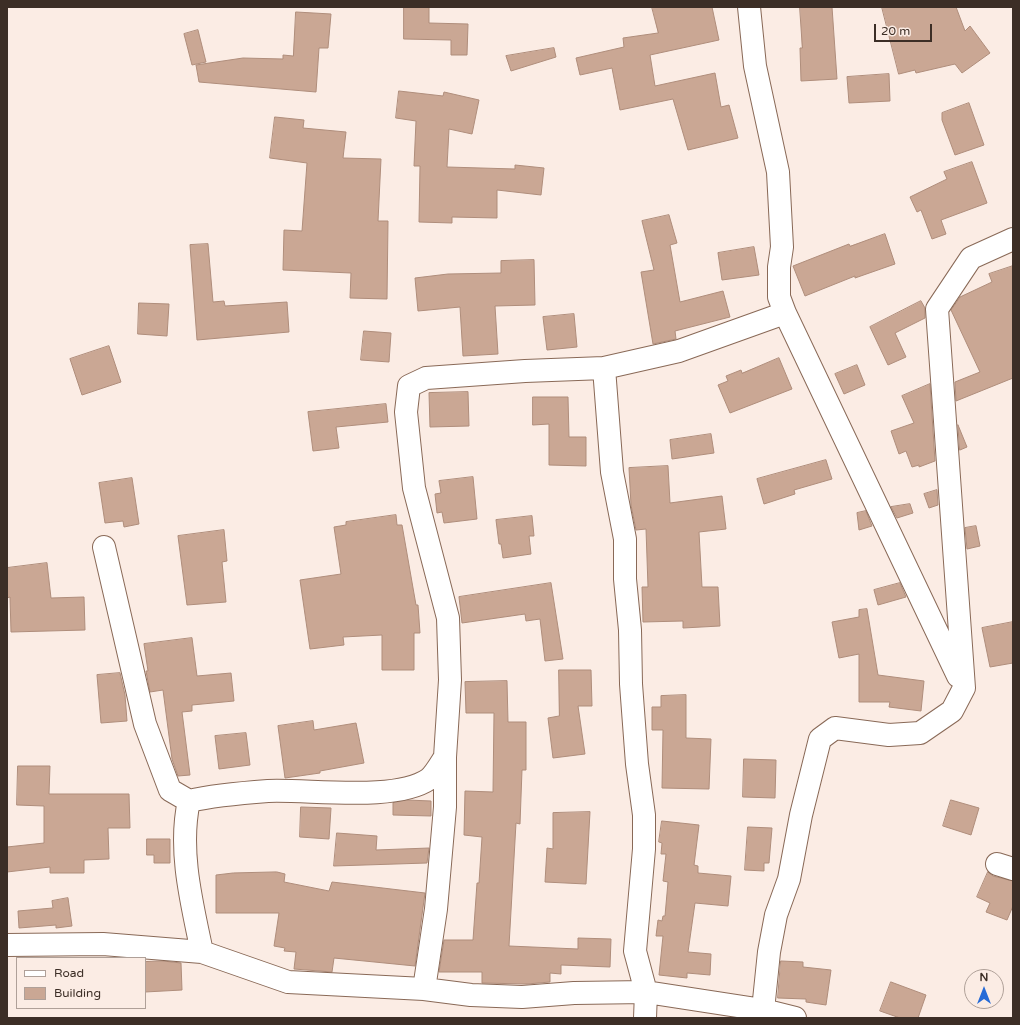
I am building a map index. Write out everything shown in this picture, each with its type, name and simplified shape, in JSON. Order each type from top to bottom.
[{"type":"street","points":[[749,7],[755,66],[778,172],[782,247],[779,267],[779,297],[785,313],[964,688]]},
{"type":"street","points":[[763,1010],[769,952],[776,915],[789,879],[801,815],[820,739],[835,728],[889,735],[920,733],[952,711],[964,688],[937,310],[971,258],[1013,240]]},
{"type":"street","points":[[424,989],[437,895],[445,807],[445,756],[450,680],[448,618],[414,488],[406,412],[409,386],[426,378],[525,371],[604,368],[679,350],[713,338],[733,333],[785,313]]},
{"type":"street","points":[[604,368],[612,472],[625,539],[625,579],[630,630],[631,684],[637,764],[644,815],[644,849],[635,950],[646,992],[645,1018]]},
{"type":"street","points":[[104,547],[145,724],[170,790],[189,801],[210,796],[268,791],[348,793],[402,790],[430,778],[445,756]]},
{"type":"street","points":[[189,801],[186,817],[186,845],[191,900],[202,952]]},
{"type":"street","points":[[7,945],[103,944],[202,952],[288,982],[424,989],[471,995],[522,997],[574,993],[646,992],[708,1010],[763,1010],[795,1018]]},
{"type":"building","points":[[404,7],[429,7],[429,23],[468,24],[467,55],[451,55],[451,40],[404,39]]},
{"type":"building","points":[[652,7],[712,7],[719,40],[650,55],[655,86],[715,73],[721,107],[729,105],[738,138],[688,150],[673,99],[620,110],[612,68],[580,75],[576,58],[624,47],[623,38],[658,33]]},
{"type":"building","points":[[800,7],[832,7],[837,79],[801,81],[800,48],[802,48]]},
{"type":"building","points":[[882,7],[956,7],[965,31],[970,26],[990,53],[962,73],[955,64],[916,73],[915,70],[899,74]]},
{"type":"building","points":[[296,12],[331,14],[328,48],[319,48],[316,92],[199,82],[196,65],[243,58],[283,59],[283,55],[293,56]]},
{"type":"building","points":[[198,30],[206,62],[192,65],[184,34]]},
{"type":"building","points":[[554,48],[556,57],[511,71],[506,56]]},
{"type":"building","points":[[889,74],[890,101],[849,103],[847,77]]},
{"type":"building","points":[[399,91],[443,96],[444,92],[479,100],[472,134],[449,129],[447,167],[515,169],[515,165],[544,168],[541,195],[497,190],[497,218],[452,217],[452,223],[419,222],[420,166],[414,166],[416,121],[396,118]]},
{"type":"building","points":[[969,103],[984,145],[955,155],[942,120],[942,113]]},
{"type":"building","points":[[275,117],[304,120],[303,128],[346,132],[343,158],[381,159],[378,221],[388,221],[387,299],[350,298],[351,273],[283,270],[284,230],[302,231],[307,163],[270,158]]},
{"type":"building","points":[[972,162],[987,203],[941,220],[946,234],[932,239],[921,210],[917,212],[910,197],[947,179],[944,172]]},
{"type":"building","points":[[669,215],[677,243],[670,245],[680,302],[723,291],[730,317],[675,331],[676,339],[653,344],[641,272],[654,270],[642,221]]},
{"type":"building","points":[[885,234],[895,264],[855,278],[855,276],[805,296],[793,266],[849,244],[850,246]]},
{"type":"building","points":[[208,244],[213,302],[224,301],[225,306],[287,302],[289,332],[197,340],[190,245]]},
{"type":"building","points":[[754,247],[759,275],[722,280],[718,253]]},
{"type":"building","points":[[534,260],[535,305],[495,306],[498,354],[463,356],[460,307],[418,311],[415,278],[448,274],[501,273],[501,261]]},
{"type":"building","points":[[1013,266],[1013,378],[956,401],[955,382],[980,372],[951,310],[960,297],[992,282],[989,274]]},
{"type":"building","points":[[921,301],[925,308],[925,318],[895,333],[906,357],[888,365],[870,327]]},
{"type":"building","points":[[139,303],[169,304],[167,336],[138,334]]},
{"type":"building","points":[[574,314],[577,347],[547,350],[543,317]]},
{"type":"building","points":[[364,331],[391,333],[389,362],[361,360]]},
{"type":"building","points":[[109,346],[121,382],[82,395],[70,359]]},
{"type":"building","points":[[779,358],[792,389],[730,413],[718,385],[728,381],[726,376],[741,370],[742,373]]},
{"type":"building","points":[[857,365],[865,385],[844,394],[835,374]]},
{"type":"building","points":[[930,384],[935,461],[919,467],[919,465],[912,467],[906,451],[899,454],[891,431],[914,423],[902,396]]},
{"type":"building","points":[[468,392],[469,426],[430,427],[429,393]]},
{"type":"building","points":[[533,397],[568,397],[569,437],[586,437],[586,466],[549,465],[549,424],[533,425]]},
{"type":"building","points":[[386,404],[388,422],[336,427],[339,448],[313,451],[308,412]]},
{"type":"building","points":[[958,425],[967,447],[960,450]]},
{"type":"building","points":[[711,434],[714,453],[672,459],[670,440]]},
{"type":"building","points":[[826,460],[832,479],[794,490],[795,494],[764,504],[757,479]]},
{"type":"building","points":[[668,466],[670,503],[722,496],[726,529],[699,532],[702,587],[718,587],[720,626],[683,628],[683,621],[643,622],[642,587],[648,587],[646,529],[636,530],[631,505],[629,468]]},
{"type":"building","points":[[473,477],[477,519],[444,523],[442,512],[437,513],[435,494],[441,493],[439,481]]},
{"type":"building","points":[[132,478],[139,524],[124,527],[123,521],[105,523],[99,483]]},
{"type":"building","points":[[937,490],[938,505],[929,508],[924,494]]},
{"type":"building","points":[[910,504],[913,513],[897,518],[891,507]]},
{"type":"building","points":[[866,511],[872,526],[859,530],[857,513]]},
{"type":"building","points":[[396,515],[397,525],[402,525],[416,605],[418,605],[420,633],[414,633],[414,670],[382,670],[382,635],[343,637],[344,645],[310,649],[300,580],[341,574],[334,527],[346,525],[346,522]]},
{"type":"building","points":[[532,516],[534,536],[529,536],[531,554],[503,558],[501,544],[499,544],[496,520]]},
{"type":"building","points":[[976,526],[980,546],[967,549],[965,528]]},
{"type":"building","points":[[224,530],[227,561],[222,562],[226,602],[187,605],[178,536]]},
{"type":"building","points":[[47,563],[51,598],[84,597],[85,630],[11,632],[10,597],[7,598],[7,568]]},
{"type":"building","points":[[551,583],[563,659],[545,661],[540,619],[526,621],[525,614],[462,623],[459,597]]},
{"type":"building","points":[[900,583],[906,597],[878,605],[874,590]]},
{"type":"building","points":[[867,609],[878,675],[924,681],[921,711],[889,707],[890,702],[859,702],[859,654],[839,658],[832,622],[859,617],[859,610]]},
{"type":"building","points":[[1013,622],[1013,663],[990,667],[982,628]]},
{"type":"building","points":[[192,638],[197,676],[231,673],[234,701],[192,705],[192,711],[182,712],[190,775],[178,776],[172,759],[163,690],[150,692],[146,671],[148,671],[144,644]]},
{"type":"building","points":[[559,670],[591,670],[592,706],[578,706],[585,754],[553,758],[548,718],[559,716]]},
{"type":"building","points":[[120,673],[125,695],[127,721],[101,723],[97,675]]},
{"type":"building","points":[[507,681],[508,722],[526,722],[526,770],[522,770],[520,824],[516,823],[509,946],[578,949],[578,938],[611,939],[610,967],[561,965],[561,974],[550,973],[550,982],[527,984],[482,983],[482,972],[439,972],[444,940],[473,940],[482,837],[464,835],[465,791],[493,792],[494,713],[466,713],[465,682]]},
{"type":"building","points":[[686,695],[686,738],[711,739],[709,789],[662,788],[663,730],[652,730],[652,707],[661,707],[661,696]]},
{"type":"building","points":[[313,721],[314,730],[356,723],[364,763],[320,771],[320,773],[285,778],[278,726]]},
{"type":"building","points":[[246,733],[250,765],[219,769],[215,736]]},
{"type":"building","points":[[744,759],[776,760],[775,798],[743,797]]},
{"type":"building","points":[[18,766],[50,766],[49,794],[129,794],[130,828],[108,828],[109,859],[84,860],[84,873],[50,873],[50,867],[7,872],[7,847],[44,843],[44,806],[17,805]]},
{"type":"building","points":[[407,800],[431,801],[431,816],[393,815],[393,803]]},
{"type":"building","points":[[951,800],[979,808],[971,835],[943,826]]},
{"type":"building","points":[[301,807],[331,808],[329,839],[300,837]]},
{"type":"building","points":[[590,812],[586,884],[545,882],[547,848],[553,849],[553,813]]},
{"type":"building","points":[[662,821],[699,825],[694,865],[698,866],[698,873],[731,876],[728,906],[695,903],[688,952],[711,954],[710,975],[687,973],[687,978],[659,975],[663,936],[656,936],[658,920],[662,921],[663,916],[665,916],[668,882],[663,881],[666,854],[661,854],[662,843],[659,842]]},
{"type":"building","points":[[748,827],[772,828],[769,863],[764,863],[764,871],[745,870]]},
{"type":"building","points":[[337,833],[377,836],[376,850],[429,848],[427,863],[334,866]]},
{"type":"building","points":[[147,839],[170,839],[170,863],[154,863],[154,855],[147,855]]},
{"type":"building","points":[[277,872],[285,874],[284,882],[329,891],[332,882],[425,893],[415,966],[334,958],[332,972],[294,969],[296,952],[284,951],[285,948],[274,946],[279,913],[216,913],[216,875]]},
{"type":"building","points":[[988,872],[993,876],[1013,881],[1013,906],[1007,920],[986,912],[990,903],[977,897]]},
{"type":"building","points":[[68,898],[72,926],[56,928],[56,925],[19,928],[18,911],[53,908],[52,901]]},
{"type":"building","points":[[163,961],[181,963],[182,990],[146,992],[146,962]]},
{"type":"building","points":[[781,961],[803,962],[803,967],[831,970],[826,1005],[806,1002],[806,999],[778,998]]},
{"type":"building","points":[[891,982],[926,995],[918,1018],[900,1018],[880,1011]]}]
